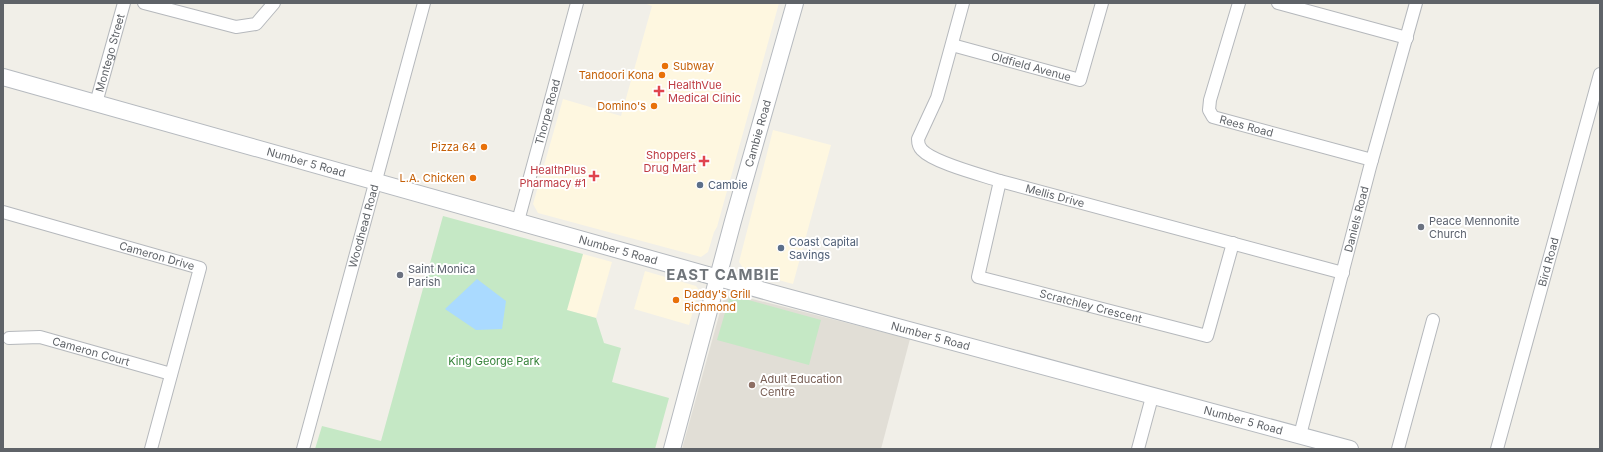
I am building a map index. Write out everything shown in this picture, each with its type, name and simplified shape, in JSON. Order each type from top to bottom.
[{"type":"main road","name":"Cambie Road","points":[[672,449],[795,3]]},
{"type":"main road","name":"Number 5 Road","points":[[3,77],[718,278],[1350,449]]},
{"type":"street","name":"Montego Street","points":[[96,103],[124,3]]},
{"type":"street","points":[[144,3],[236,27],[256,24],[274,3]]},
{"type":"street","name":"Woodhead Road","points":[[303,449],[424,3]]},
{"type":"street","name":"Thorpe Road","points":[[518,221],[577,3]]},
{"type":"street","name":"Mellis Drive","points":[[963,3],[937,98],[918,139],[918,144],[926,154],[953,166],[1000,180],[1343,272]]},
{"type":"street","name":"Oldfield Avenue","points":[[952,45],[1080,80],[1102,3]]},
{"type":"street","name":"Rees Road","points":[[1239,3],[1210,100],[1209,110],[1213,117],[1372,160]]},
{"type":"street","points":[[1278,3],[1407,38]]},
{"type":"street","name":"Daniels Road","points":[[1300,436],[1372,160],[1416,3]]},
{"type":"street","name":"Bird Road","points":[[1497,449],[1600,74]]},
{"type":"street","name":"Scratchley Crescent","points":[[1000,180],[978,277],[1207,336],[1233,243]]},
{"type":"street","name":"Cameron Drive","points":[[3,212],[200,268],[151,449]]},
{"type":"street","points":[[1398,449],[1434,320]]},
{"type":"street","name":"Cameron Court","points":[[9,338],[40,337],[171,374]]},
{"type":"street","points":[[1138,449],[1152,396]]},
{"type":"shaded area","points":[[644,3],[779,3],[717,227],[708,252],[701,257],[538,213],[533,204],[563,99],[621,116],[652,6]]},
{"type":"shaded area","points":[[773,130],[831,145],[793,284],[745,271],[739,262]]},
{"type":"shaded area","points":[[583,254],[612,262],[596,318],[566,310]]},
{"type":"shaded area","points":[[645,271],[696,286],[699,290],[689,325],[634,309]]},
{"type":"shaded area","points":[[733,294],[910,339],[881,449],[682,449],[723,301],[726,297]]},
{"type":"green space","name":"King George Park","points":[[443,216],[583,254],[567,310],[596,318],[604,343],[621,348],[612,382],[669,398],[655,449],[315,449],[322,426],[381,441]]},
{"type":"green space","points":[[734,296],[821,320],[809,365],[717,340],[729,299]]},
{"type":"water","points":[[477,279],[506,301],[502,329],[476,330],[445,309]]},
{"type":"place","name":"Subway","points":[[665,66]]},
{"type":"place","name":"Tandoori Kona","points":[[662,75]]},
{"type":"place","name":"HealthVue Medical Clinic","points":[[659,91]]},
{"type":"place","name":"Domino's","points":[[654,106]]},
{"type":"place","name":"Pizza 64","points":[[484,147]]},
{"type":"place","name":"Shoppers Drug Mart","points":[[704,161]]},
{"type":"place","name":"HealthPlus Pharmacy #1","points":[[594,176]]},
{"type":"place","name":"L.A. Chicken","points":[[473,178]]},
{"type":"place","name":"Cambie","points":[[700,185]]},
{"type":"place","name":"Peace Mennonite Church","points":[[1421,227]]},
{"type":"place","name":"Coast Capital Savings","points":[[781,248]]},
{"type":"place","name":"Saint Monica Parish","points":[[400,275]]},
{"type":"place","name":"Daddy's Grill Richmond","points":[[676,300]]},
{"type":"place","name":"Adult Education Centre","points":[[752,385]]},
{"type":"district","name":"EAST CAMBIE","points":[[723,275]]}]
